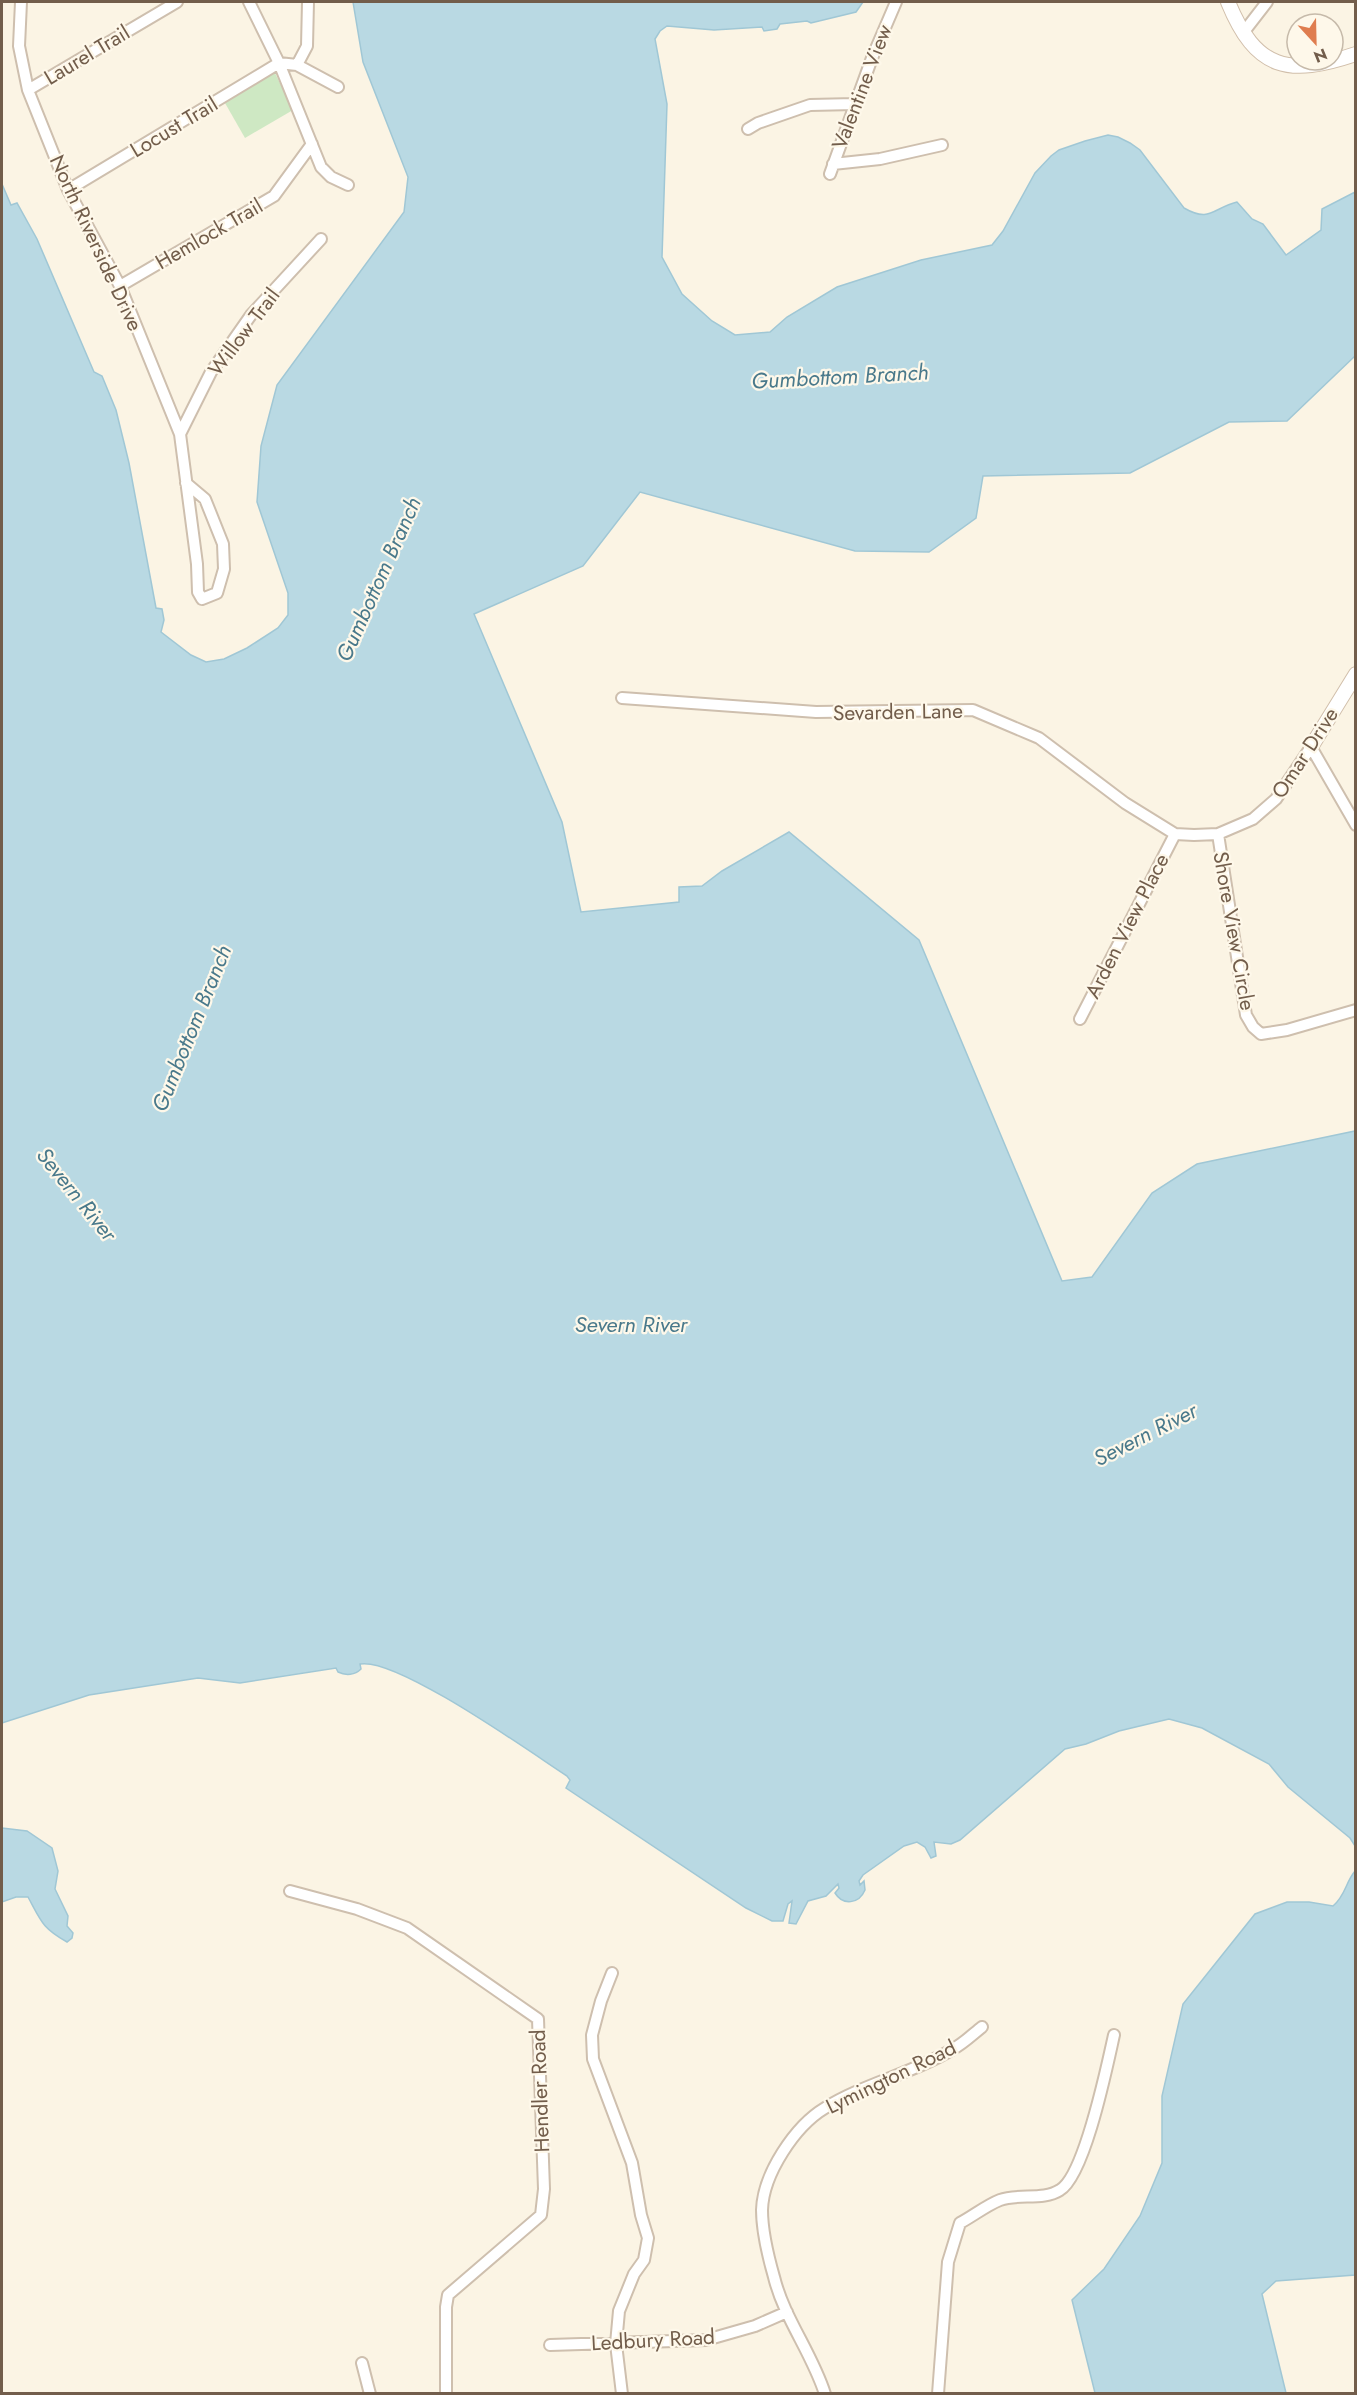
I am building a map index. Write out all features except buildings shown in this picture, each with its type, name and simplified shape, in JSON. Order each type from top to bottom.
[{"type":"street","name":"North Riverside Drive","points":[[21,2],[18,46],[28,90],[68,190],[120,286],[180,434],[186,483],[197,564],[198,592],[202,599],[217,593],[224,569],[223,544],[205,499],[186,483]]},
{"type":"street","name":"Laurel Trail","points":[[28,90],[177,2]]},
{"type":"street","points":[[249,2],[279,63],[321,167],[332,177],[348,185]]},
{"type":"street","points":[[297,65],[307,46],[308,2]]},
{"type":"street","name":"Valentine View","points":[[896,2],[831,169],[942,145]]},
{"type":"street","points":[[1228,2],[1243,33],[1259,51],[1273,61],[1306,67],[1356,54]]},
{"type":"street","points":[[1243,33],[1267,2]]},
{"type":"street","points":[[279,63],[297,65],[338,87]]},
{"type":"street","name":"Locust Trail","points":[[68,190],[279,63]]},
{"type":"street","points":[[748,129],[758,123],[810,105],[855,105]]},
{"type":"street","name":"Hemlock Trail","points":[[120,286],[274,196],[312,144]]},
{"type":"street","name":"Willow Trail","points":[[180,434],[211,372],[251,315],[321,239]]},
{"type":"street","name":"Omar Drive","points":[[1175,834],[1218,834],[1252,819],[1266,809],[1276,799],[1311,747],[1356,674]]},
{"type":"street","name":"Sevarden Lane","points":[[622,698],[816,712],[973,710],[1039,738],[1125,803],[1175,834]]},
{"type":"street","points":[[1311,747],[1356,825]]},
{"type":"street","name":"Arden View Place","points":[[1080,1019],[1175,834]]},
{"type":"street","name":"Shore View Circle","points":[[1218,834],[1246,1015],[1252,1027],[1261,1034],[1287,1030],[1356,1010]]},
{"type":"street","name":"Hendler Road","points":[[290,1891],[357,1910],[407,1928],[538,2019],[544,2189],[541,2215],[448,2295],[446,2394]]},
{"type":"street","points":[[612,1973],[601,2001],[593,2032],[593,2059],[632,2163],[641,2215],[648,2238],[644,2260],[634,2274],[619,2310],[616,2344],[622,2394]]},
{"type":"street","name":"Lymington Road","points":[[825,2394],[811,2356],[774,2280],[762,2208],[769,2183],[781,2155],[797,2130],[824,2108],[953,2049],[982,2027]]},
{"type":"street","points":[[938,2394],[948,2262],[960,2223],[1001,2199],[1040,2196],[1059,2191],[1071,2180],[1096,2108],[1114,2034]]},
{"type":"street","name":"Ledbury Road","points":[[550,2345],[706,2340],[755,2326],[788,2312]]},
{"type":"street","points":[[362,2363],[370,2394]]},
{"type":"green space","points":[[272,72],[275,73],[293,110],[245,138],[225,103]]},
{"type":"water","name":"Severn River","points":[[353,2],[863,2],[856,12],[811,23],[807,21],[780,24],[777,29],[764,31],[762,27],[714,30],[667,26],[655,39],[667,104],[662,257],[682,294],[712,321],[735,335],[770,332],[787,317],[837,287],[921,260],[992,245],[1003,231],[1035,173],[1051,156],[1059,150],[1108,135],[1118,137],[1140,150],[1184,208],[1206,214],[1237,202],[1252,219],[1263,224],[1286,255],[1321,230],[1322,209],[1355,192],[1355,356],[1287,421],[1229,422],[1130,473],[983,476],[976,518],[929,552],[855,551],[640,492],[583,566],[474,614],[562,822],[581,912],[679,902],[679,887],[702,886],[722,871],[789,832],[919,940],[1062,1281],[1092,1277],[1152,1193],[1197,1164],[1355,1131],[1355,1846],[1350,1838],[1288,1787],[1269,1764],[1202,1728],[1169,1719],[1119,1731],[1086,1744],[1065,1749],[960,1840],[951,1844],[934,1842],[936,1856],[931,1858],[925,1847],[917,1842],[904,1846],[863,1875],[859,1881],[860,1885],[864,1881],[865,1890],[855,1901],[846,1901],[838,1897],[835,1893],[839,1888],[838,1884],[826,1896],[808,1901],[796,1924],[789,1923],[792,1901],[788,1904],[783,1921],[772,1921],[746,1908],[566,1788],[570,1780],[567,1776],[524,1747],[432,1690],[403,1675],[378,1666],[360,1664],[361,1669],[350,1674],[338,1672],[336,1668],[240,1683],[198,1678],[89,1695],[2,1723],[2,184],[11,205],[17,203],[37,239],[94,372],[102,376],[116,410],[129,463],[156,608],[162,609],[164,620],[161,632],[191,655],[206,662],[224,659],[247,648],[278,628],[288,615],[288,593],[257,502],[261,446],[277,385],[404,212],[408,177],[363,62]]},
{"type":"water","points":[[2,1828],[27,1831],[52,1848],[58,1871],[55,1889],[68,1916],[67,1926],[73,1933],[72,1938],[67,1942],[43,1923],[28,1897],[16,1897],[2,1902]]},
{"type":"water","points":[[1355,1871],[1355,2275],[1276,2281],[1262,2294],[1286,2393],[1095,2393],[1072,2300],[1104,2269],[1140,2216],[1162,2163],[1162,2096],[1183,2004],[1255,1914],[1287,1902],[1309,1902],[1333,1906],[1341,1898]]},
{"type":"water label","name":"Gumbottom Branch","points":[[840,376]]},
{"type":"water label","name":"Gumbottom Branch","points":[[378,579]]},
{"type":"water label","name":"Gumbottom Branch","points":[[191,1028]]}]
